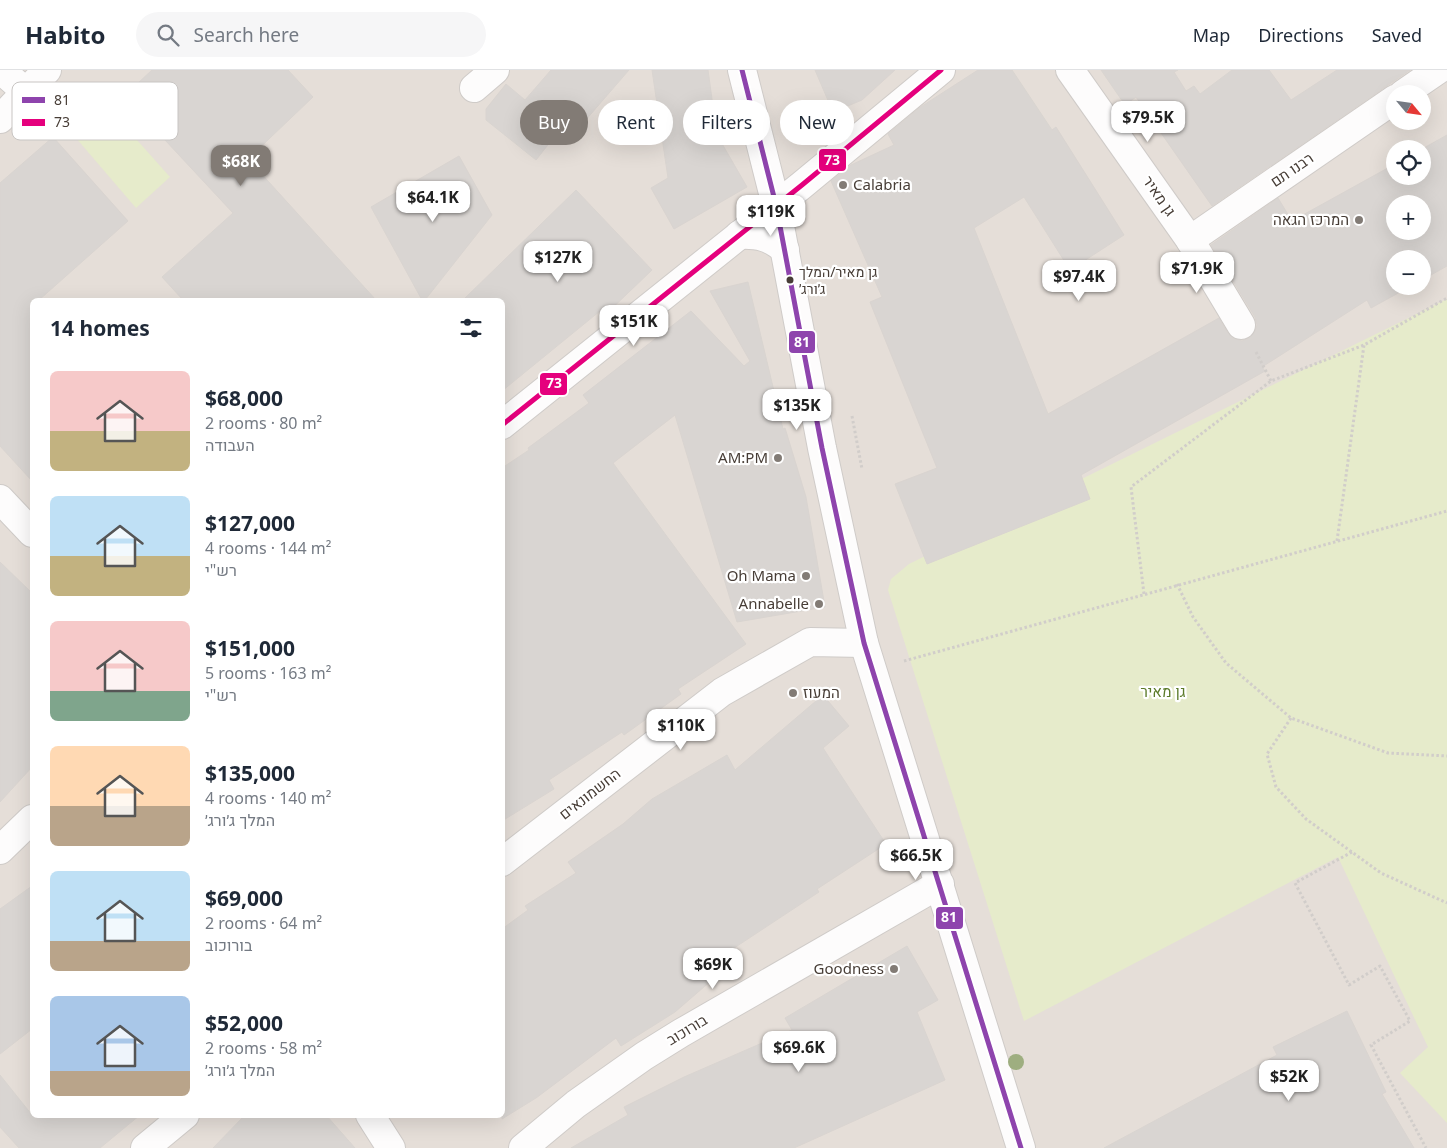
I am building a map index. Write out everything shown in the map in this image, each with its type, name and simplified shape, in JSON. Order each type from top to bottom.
[{"type":"street","points":[[1,70],[15,82]]},
{"type":"street","points":[[36,82],[48,70]]},
{"type":"street","points":[[474,88],[495,70]]},
{"type":"street","points":[[742,70],[776,205],[822,448],[864,643],[1021,1148]]},
{"type":"street","points":[[505,424],[740,235],[941,70]]},
{"type":"street","name":"גן מאיר","points":[[1070,70],[1190,240],[1241,325]]},
{"type":"street","points":[[1416,85],[1438,70]]},
{"type":"street","name":"רבנו תם","points":[[1190,240],[1386,105]]},
{"type":"street","points":[[0,120],[12,107]]},
{"type":"street","points":[[740,235],[765,237],[776,242],[785,250]]},
{"type":"street","points":[[0,499],[30,531]]},
{"type":"street","name":"החשמונאים","points":[[505,860],[722,692],[810,642],[864,643]]},
{"type":"street","points":[[0,850],[30,821]]},
{"type":"street","name":"בורוכוב","points":[[523,1148],[576,1104],[644,1056],[940,884]]},
{"type":"street","points":[[146,1148],[181,1118]]},
{"type":"street","points":[[372,1118],[391,1148]]},
{"type":"path","points":[[1144,594],[1131,487],[1271,381],[1364,345],[1447,298]]},
{"type":"path","points":[[1337,541],[1364,345]]},
{"type":"path","points":[[851,414],[863,471]]},
{"type":"path","points":[[901,661],[1447,511]]},
{"type":"path","points":[[1178,584],[1193,617],[1226,663],[1291,718],[1388,753],[1447,756]]},
{"type":"path","points":[[1291,718],[1267,754],[1276,787],[1306,819],[1381,873],[1447,903]]},
{"type":"path","points":[[1352,852],[1295,883],[1348,985],[1380,966],[1410,1022],[1371,1045],[1426,1148]]},
{"type":"shaded area","points":[[0,70],[1447,70],[1447,1148],[0,1148]]},
{"type":"green space","points":[[78,140],[137,140],[170,177],[136,208]]},
{"type":"green space","name":"גן מאיר","points":[[1447,299],[1447,1123],[1400,1073],[1428,1047],[1338,857],[1024,1021],[888,590],[891,579],[909,564]]},
{"type":"building","points":[[152,70],[288,70],[313,97],[248,159],[374,298],[181,298],[162,277],[233,213],[165,140],[178,140],[178,82],[139,82]]},
{"type":"building","points":[[551,70],[629,70],[603,100],[598,100],[598,106],[588,117],[588,100],[525,100]]},
{"type":"building","points":[[652,70],[708,70],[712,100],[683,100],[683,145],[723,145],[747,187],[674,229],[651,188],[668,178],[663,145],[673,145],[673,100],[656,100]]},
{"type":"building","points":[[815,70],[895,70],[862,100],[854,103],[854,100],[828,100]]},
{"type":"building","points":[[978,70],[1012,70],[1052,130],[1056,127],[1124,235],[1070,270],[1024,197],[974,228],[1048,414],[1219,318],[1233,338],[1242,341],[1249,338],[1254,333],[1257,325],[1255,317],[1211,245],[1278,198],[1292,221],[1386,169],[1386,185],[1431,185],[1431,144],[1447,135],[1447,266],[1431,275],[1431,250],[1386,250],[1386,295],[1395,295],[1371,308],[1367,300],[1262,367],[1265,371],[1081,475],[1090,499],[927,564],[895,484],[937,468],[870,302],[882,297],[831,181],[851,165],[894,145],[888,134],[919,108]]},
{"type":"building","points":[[1101,70],[1178,70],[1174,72],[1186,91],[1194,86],[1200,94],[1232,70],[1269,70],[1291,100],[1337,70],[1410,70],[1212,206],[1136,97],[1125,105]]},
{"type":"building","points":[[506,84],[525,100],[520,100],[520,145],[548,145],[536,160],[486,120],[486,109]]},
{"type":"building","points":[[50,140],[56,140],[128,221],[41,298],[30,298],[30,479],[0,446],[0,183]]},
{"type":"building","points":[[459,156],[492,215],[427,298],[421,298],[371,207]]},
{"type":"building","points":[[576,190],[652,270],[605,315],[600,311],[505,389],[505,298],[465,298]]},
{"type":"building","points":[[748,282],[783,429],[785,428],[806,497],[825,607],[737,622],[675,415],[613,463],[746,644],[678,689],[681,694],[624,735],[622,732],[549,780],[554,789],[505,819],[505,466],[529,450],[528,448],[589,403],[583,395],[691,311],[744,366],[750,361],[710,291]]},
{"type":"building","points":[[0,562],[30,591],[30,769],[0,802]]},
{"type":"building","points":[[823,695],[849,726],[823,748],[886,844],[817,889],[819,892],[719,958],[727,967],[675,1012],[621,1046],[616,1038],[536,1098],[505,1117],[505,927],[528,910],[525,906],[576,873],[568,862],[623,824],[652,799],[727,755],[735,770]]},
{"type":"building","points":[[30,887],[30,1031],[0,1054],[0,909]]},
{"type":"building","points":[[907,946],[938,1000],[917,1012],[945,1080],[794,1148],[571,1148],[628,1115],[624,1107],[684,1077],[792,1030],[785,1018]]},
{"type":"building","points":[[1347,1011],[1386,1092],[1382,1094],[1414,1148],[1104,1148],[1277,1055],[1273,1047]]},
{"type":"building","points":[[0,1075],[30,1112],[30,1118],[136,1118],[100,1148],[19,1148],[0,1127]]},
{"type":"building","points":[[242,1118],[329,1118],[355,1148],[213,1148]]},
{"type":"transit line","name":"81","points":[[742,70],[776,205],[822,448],[864,643],[1021,1148]]},
{"type":"transit line","name":"73","points":[[505,423],[802,185],[941,70]]},
{"type":"place","name":"Calabria","points":[[843,185]]},
{"type":"place","name":"המרכז הגאה","points":[[1359,220]]},
{"type":"place","name":"גן מאיר/המלך ג׳ורג׳","points":[[790,280]]},
{"type":"place","name":"AM:PM","points":[[778,458]]},
{"type":"place","name":"Oh Mama","points":[[806,576]]},
{"type":"place","name":"Annabelle","points":[[819,604]]},
{"type":"place","name":"המעוז","points":[[793,693]]},
{"type":"place","name":"Goodness","points":[[894,969]]}]
